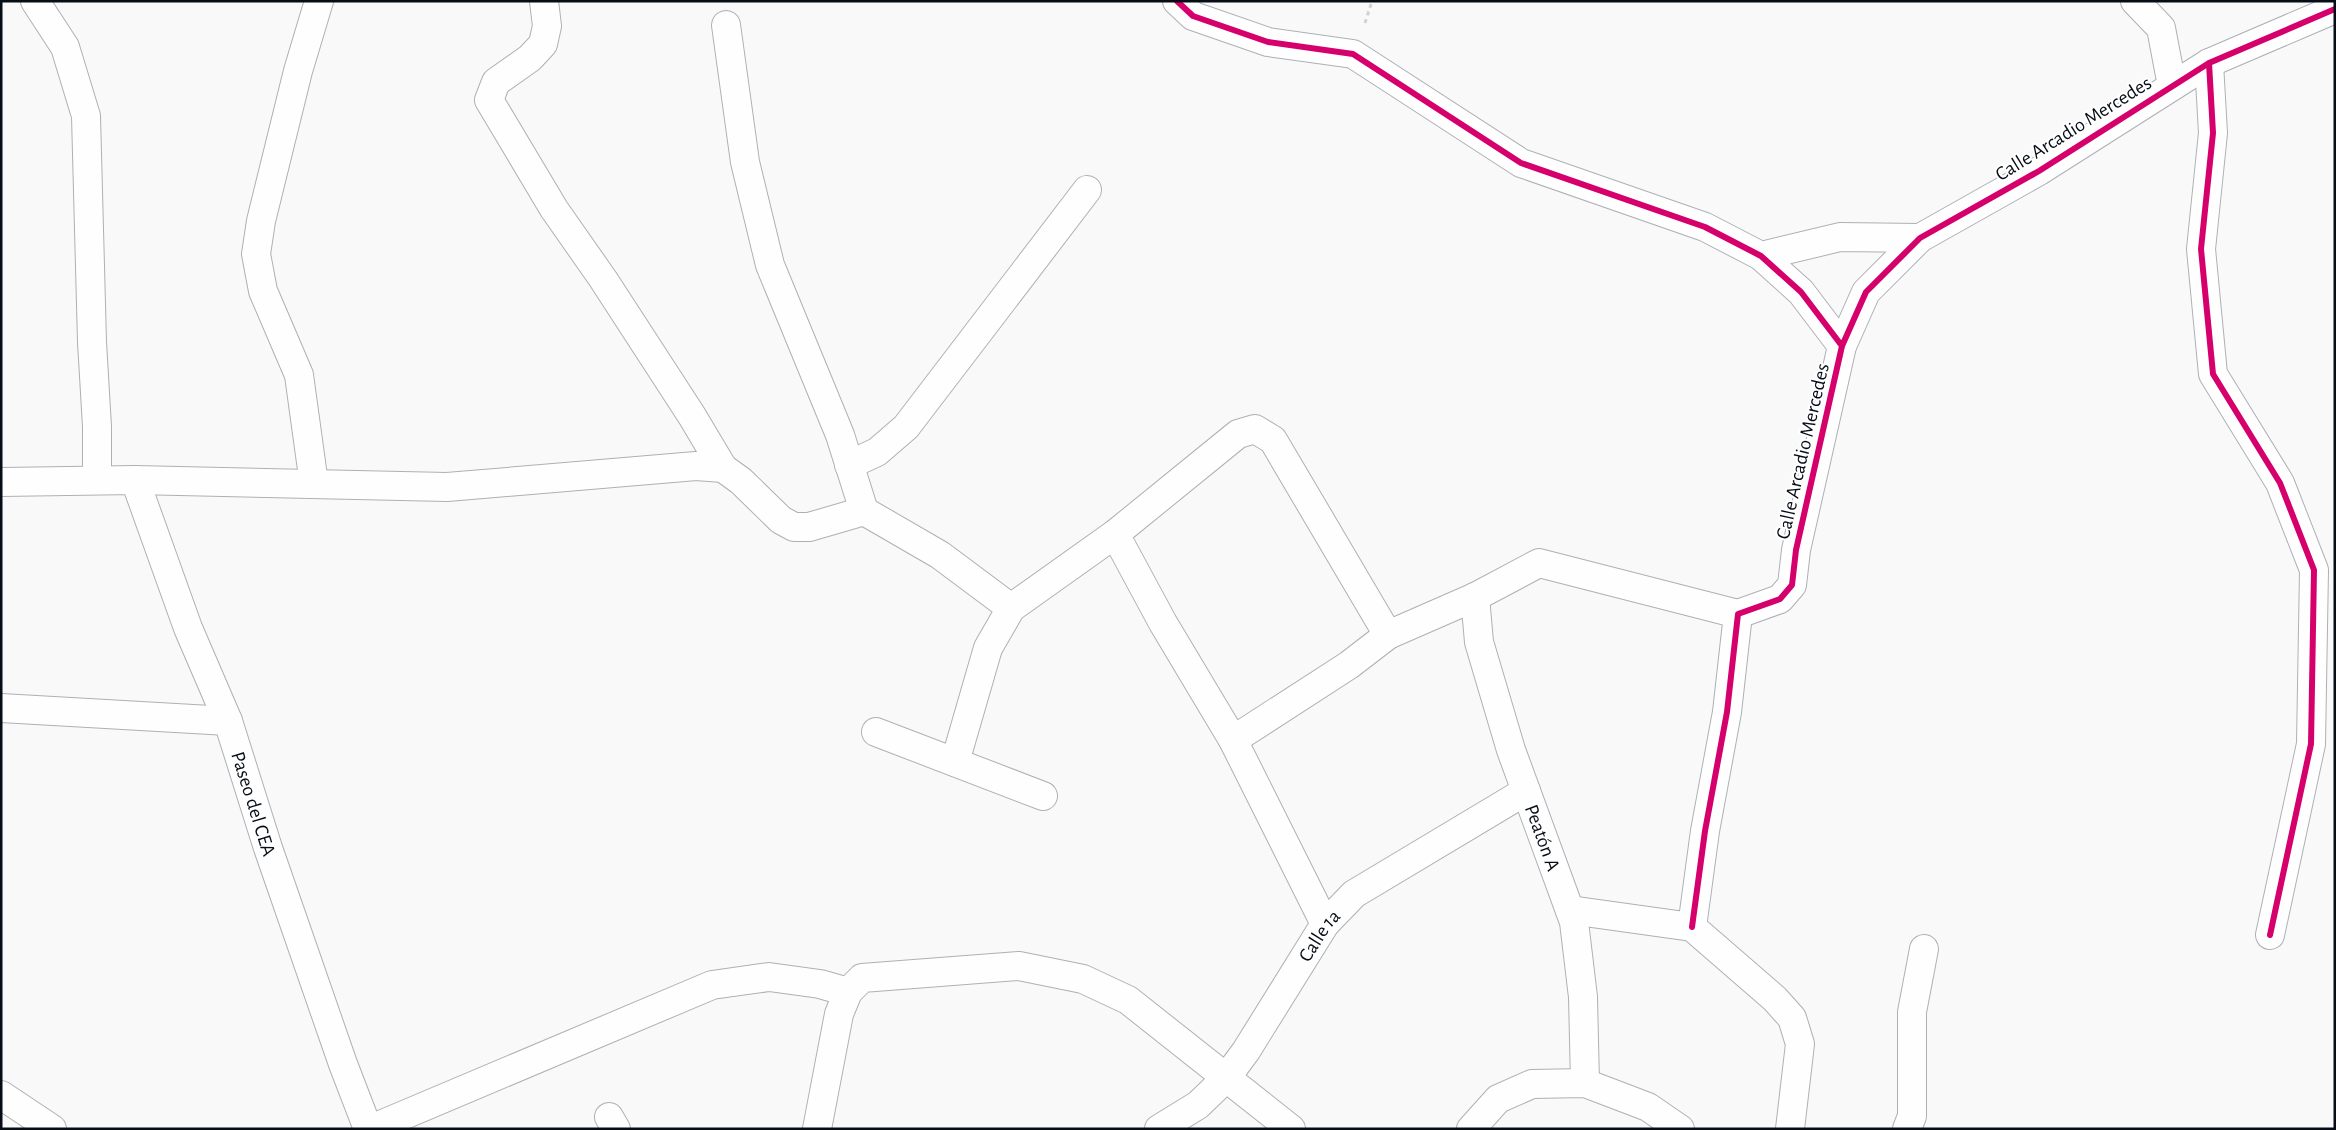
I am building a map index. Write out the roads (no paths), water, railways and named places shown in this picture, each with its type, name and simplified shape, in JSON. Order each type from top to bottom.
[{"type":"street","points":[[35,1],[65,47],[86,116],[92,332],[97,427],[97,479]]},
{"type":"street","points":[[314,484],[299,375],[263,291],[256,254],[261,220],[298,71],[319,1]]},
{"type":"street","points":[[544,1],[546,26],[543,44],[530,58],[496,82],[489,100],[554,209],[603,279],[692,416],[723,468],[741,481],[780,520],[794,528],[809,527],[864,511]]},
{"type":"street","points":[[1177,1],[1193,16],[1268,42],[1354,54],[1521,164],[1705,227],[1762,256],[1801,292],[1842,346]]},
{"type":"street","points":[[2135,1],[2161,28],[2172,86]]},
{"type":"street","name":"Calle Arcadio Mercedes","points":[[1738,614],[1780,599],[1792,585],[1796,550],[1842,346],[1866,292],[1920,238],[2039,172],[2209,63],[2335,9]]},
{"type":"street","points":[[726,25],[745,162],[770,265],[840,435],[864,511],[940,555],[1011,608]]},
{"type":"street","points":[[2209,63],[2214,133],[2200,249],[2213,374],[2280,482],[2314,570],[2311,744],[2270,935]]},
{"type":"street","points":[[850,465],[877,452],[906,427],[1087,190]]},
{"type":"street","points":[[1762,256],[1840,237],[1920,238]]},
{"type":"street","points":[[955,762],[988,648],[1011,608],[1115,534],[1238,434],[1255,429],[1272,440],[1388,635]]},
{"type":"street","points":[[1,482],[97,479],[447,487],[696,466],[723,468]]},
{"type":"street","name":"Paseo del CEA","points":[[135,480],[188,628],[228,721],[271,857],[343,1064],[370,1129]]},
{"type":"street","points":[[1115,534],[1163,623],[1233,740],[1325,924]]},
{"type":"street","points":[[1233,740],[1349,665],[1388,635],[1475,597],[1539,563],[1738,614],[1726,712],[1705,831],[1692,927]]},
{"type":"street","name":"Peatón A","points":[[1475,597],[1478,642],[1511,750],[1574,922],[1584,997],[1585,1083]]},
{"type":"street","points":[[1,708],[228,721]]},
{"type":"street","points":[[876,732],[1043,796]]},
{"type":"street","name":"Calle 1a","points":[[1159,1129],[1198,1105],[1226,1078],[1246,1051],[1325,924],[1354,894],[1526,791]]},
{"type":"street","points":[[1570,910],[1692,927],[1775,999],[1792,1018],[1800,1044],[1790,1129]]},
{"type":"street","points":[[1906,1129],[1912,1116],[1912,1012],[1924,949]]},
{"type":"street","points":[[817,1129],[839,1014],[848,992],[862,978],[1018,966],[1083,979],[1128,1000],[1291,1129]]},
{"type":"street","points":[[370,1129],[712,985],[769,977],[820,984],[848,992]]},
{"type":"street","points":[[1471,1129],[1498,1099],[1532,1084],[1585,1083],[1648,1107],[1680,1129]]},
{"type":"street","points":[[1,1095],[52,1129]]}]
